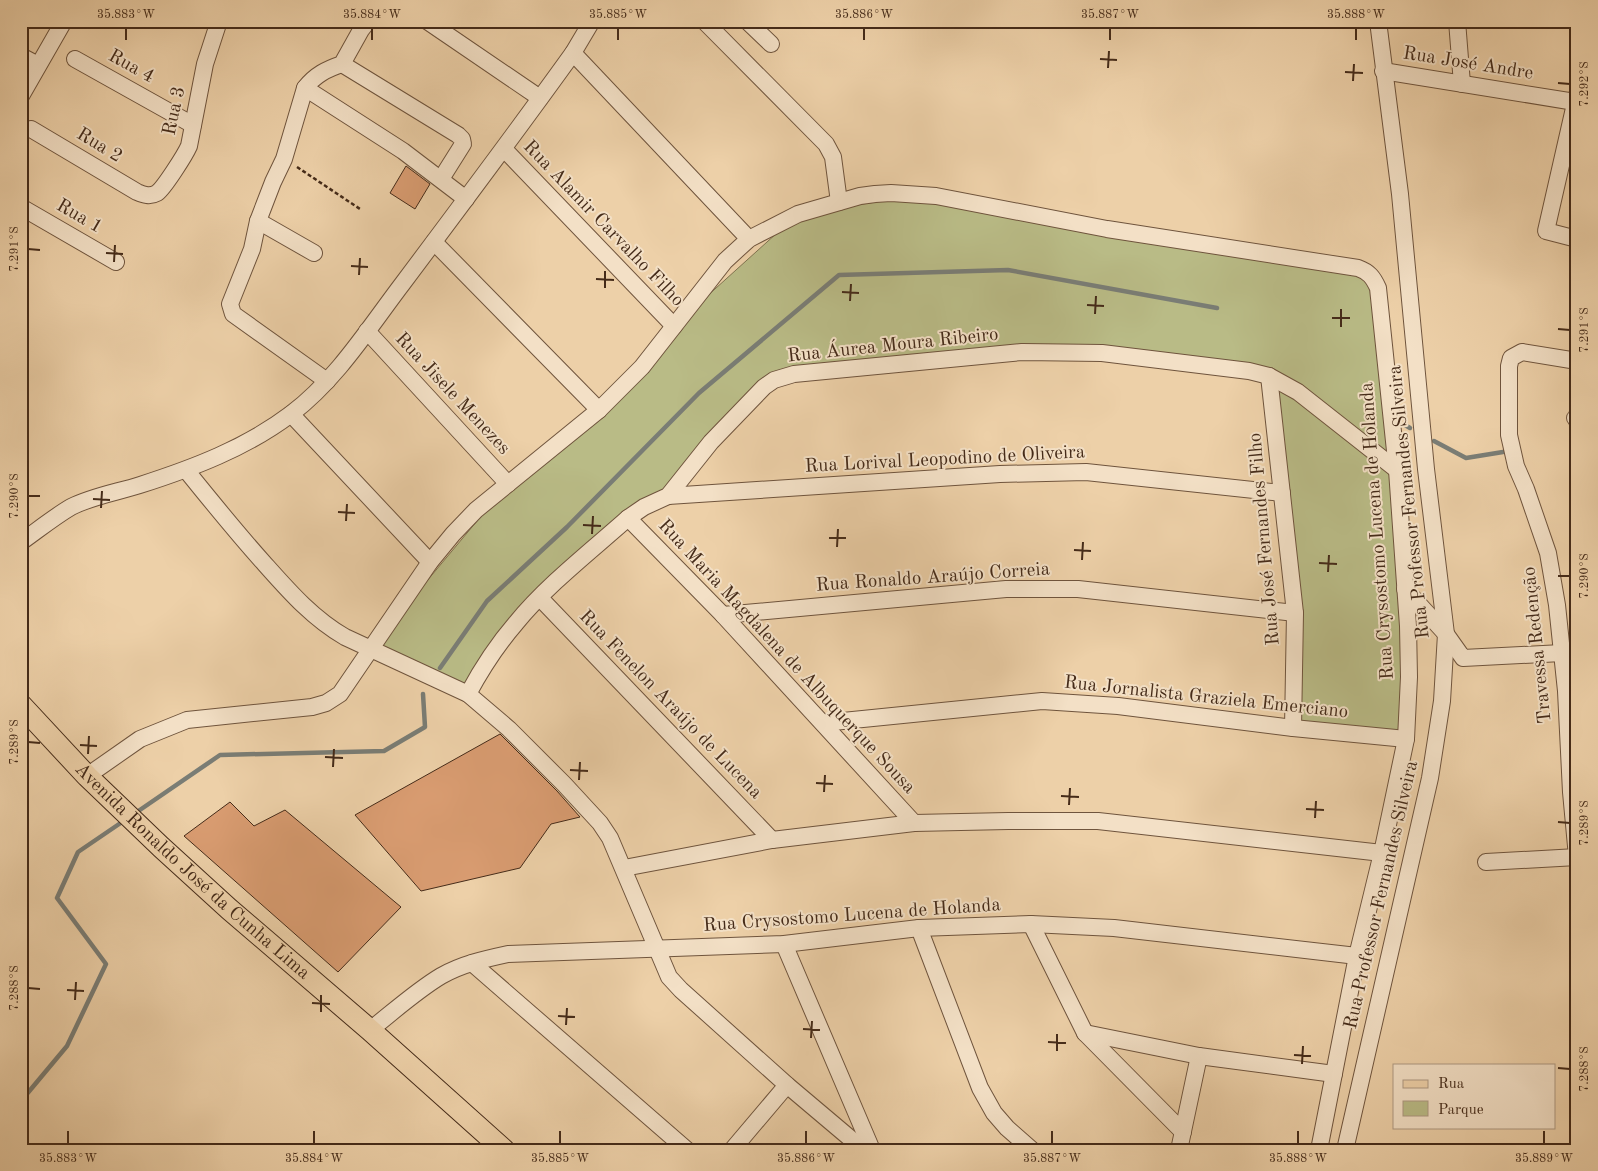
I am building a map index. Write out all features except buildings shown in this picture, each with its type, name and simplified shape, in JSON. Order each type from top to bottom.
[{"type":"main road","name":"Avenida Ronaldo José da Cunha Lima","points":[[21,705],[87,776],[229,909],[370,1030],[504,1150]]},
{"type":"street","points":[[21,96],[64,21]]},
{"type":"street","name":"Rua 3","points":[[148,196],[158,193],[189,146],[205,64],[219,21]]},
{"type":"street","points":[[327,381],[233,314],[230,304],[252,249],[258,221],[284,159],[305,88],[311,80],[322,72],[342,64],[368,21]]},
{"type":"street","points":[[427,21],[540,98]]},
{"type":"street","points":[[21,542],[72,507],[186,470],[251,440],[291,414],[334,374],[367,331],[504,149],[572,53],[592,21]]},
{"type":"street","points":[[87,776],[140,739],[187,720],[312,707],[326,703],[340,694],[430,562],[453,534],[476,510],[599,410],[642,367],[725,261],[749,239],[798,214],[838,202],[833,157],[826,144],[704,21]]},
{"type":"street","points":[[747,21],[771,44]]},
{"type":"street","name":"Rua Professor Fernandes Silveira","points":[[1345,1150],[1430,778],[1442,701],[1446,634],[1426,470],[1400,194],[1378,21]]},
{"type":"street","points":[[1457,21],[1462,84]]},
{"type":"street","points":[[572,53],[749,239]]},
{"type":"street","points":[[21,56],[38,65]]},
{"type":"street","name":"Rua 4","points":[[75,59],[193,124]]},
{"type":"street","points":[[342,64],[462,139],[462,144],[441,179]]},
{"type":"street","name":"Rua José Andre","points":[[1384,71],[1462,84],[1576,98]]},
{"type":"street","points":[[305,88],[403,151],[466,199]]},
{"type":"street","points":[[1576,98],[1546,231],[1577,239]]},
{"type":"street","name":"Rua 2","points":[[31,129],[137,192],[148,196]]},
{"type":"street","name":"Rua Alamir Carvalho Filho","points":[[504,149],[674,326]]},
{"type":"street","name":"Rua Crysostomo Lucena de Holanda","points":[[838,202],[860,196],[891,193],[936,196],[1107,229],[1358,268],[1367,272],[1374,279],[1378,288],[1397,470],[1406,589],[1410,650],[1406,739],[1358,956],[1319,1150]]},
{"type":"street","name":"Rua 1","points":[[21,207],[116,262]]},
{"type":"street","points":[[258,221],[314,253]]},
{"type":"street","points":[[434,242],[599,410]]},
{"type":"street","name":"Rua Jisele Menezes","points":[[367,331],[508,484]]},
{"type":"street","name":"Rua Áurea Moura Ribeiro","points":[[468,694],[497,647],[540,598],[628,518],[644,507],[668,496],[711,442],[764,387],[774,380],[794,374],[1022,352],[1102,353],[1249,371],[1269,376],[1298,392],[1397,470]]},
{"type":"street","name":"Travessa Redenção","points":[[1577,361],[1522,352],[1511,358],[1509,366],[1509,435],[1516,466],[1548,553],[1557,604],[1566,692],[1571,792],[1577,857]]},
{"type":"street","name":"Rua José Fernandes Filho","points":[[1269,376],[1295,614],[1293,728]]},
{"type":"street","points":[[291,414],[430,562]]},
{"type":"street","points":[[186,470],[223,517],[308,611],[333,630],[468,694],[509,729],[583,804],[610,838],[669,977],[787,1085],[864,1150]]},
{"type":"street","name":"Rua Lorival Leopodino de Oliveira","points":[[668,496],[1000,474],[1086,472],[1282,493]]},
{"type":"street","name":"Rua Maria Magdalena de Albuquerque Sousa","points":[[628,518],[723,615],[914,823]]},
{"type":"street","name":"Rua Ronaldo Araújo Correia","points":[[723,615],[1006,589],[1051,588],[1078,589],[1295,614]]},
{"type":"street","points":[[1406,589],[1446,634],[1463,658],[1562,652]]},
{"type":"street","name":"Rua Fenelon Araújo de Lucena","points":[[540,598],[772,840]]},
{"type":"street","name":"Rua Jornalista Graziela Emerciano","points":[[823,723],[1042,701],[1118,706],[1293,728],[1406,739]]},
{"type":"street","points":[[624,868],[772,840],[914,823],[1098,821],[1382,853]]},
{"type":"street","points":[[1486,862],[1577,857]]},
{"type":"street","points":[[1031,924],[1085,1033],[1183,1132]]},
{"type":"street","name":"Rua Crysostomo Lucena de Holanda","points":[[370,1030],[422,988],[442,975],[472,962],[508,954],[784,944],[919,928],[1031,924],[1114,928],[1358,956]]},
{"type":"street","points":[[919,928],[980,1088],[994,1113],[1007,1128],[1032,1150]]},
{"type":"street","points":[[784,944],[872,1150]]},
{"type":"street","points":[[472,962],[686,1150]]},
{"type":"street","points":[[1085,1033],[1199,1056],[1334,1074]]},
{"type":"street","points":[[1179,1150],[1199,1056]]},
{"type":"street","points":[[732,1150],[787,1085]]},
{"type":"path","points":[[284,159],[360,209]]},
{"type":"green space","points":[[921,195],[1374,279],[1397,470],[1406,739],[1293,728],[1295,613],[1269,380],[1102,353],[794,374],[764,387],[668,496],[540,598],[468,694],[370,649],[508,484],[599,410],[674,326],[798,214]]},
{"type":"waterway","points":[[440,668],[487,601],[567,527],[699,393],[839,275],[1008,270],[1217,308]]},
{"type":"waterway","points":[[1405,425],[1410,428]]},
{"type":"waterway","points":[[1434,441],[1466,458],[1503,452]]},
{"type":"waterway","points":[[134,814],[220,755],[384,751],[425,727],[423,694]]},
{"type":"waterway","points":[[21,1101],[67,1046],[106,964],[57,898],[78,852],[125,820]]}]
